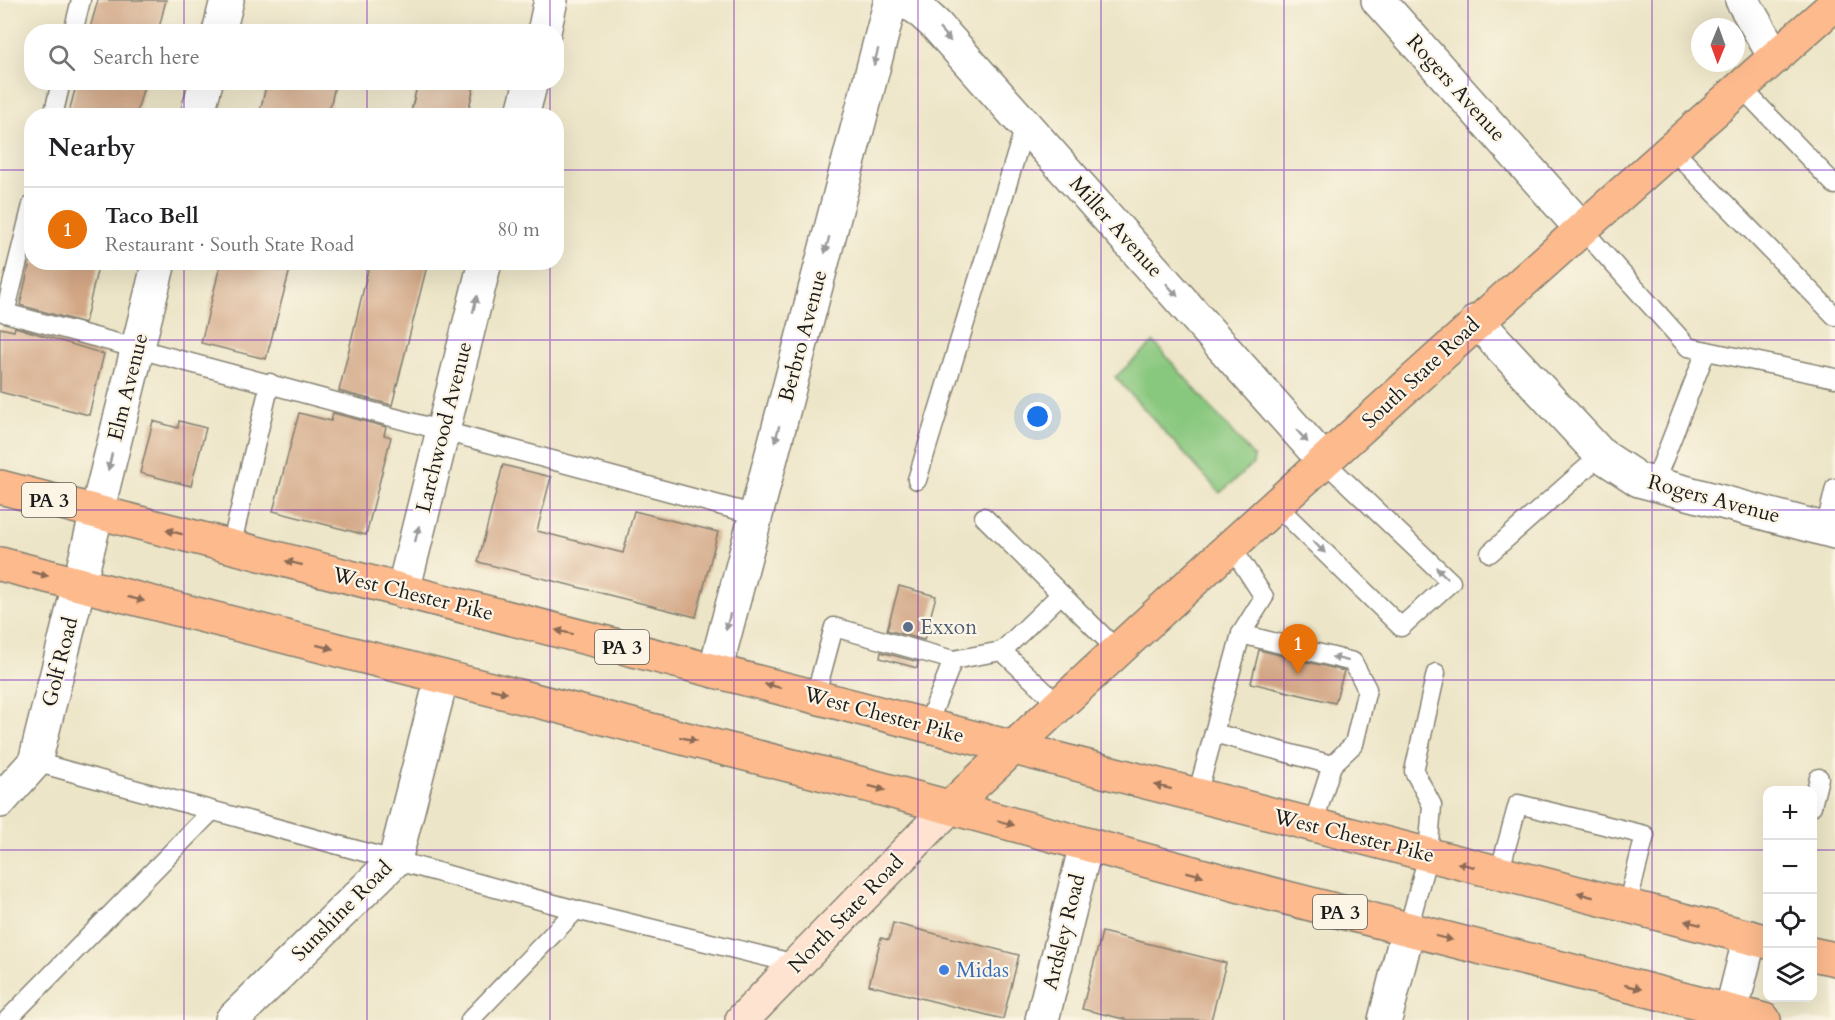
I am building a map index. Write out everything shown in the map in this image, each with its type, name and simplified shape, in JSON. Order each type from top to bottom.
[{"type":"main road","name":"South State Road","points":[[950,807],[1117,650],[1326,463],[1478,321],[1835,4]]},
{"type":"main road","name":"West Chester Pike","points":[[0,487],[1759,940]]},
{"type":"main road","name":"PA 3","points":[[0,564],[950,807],[1730,1016],[1764,1020]]},
{"type":"main road","name":"North State Road","points":[[742,1020],[950,807]]},
{"type":"main road","points":[[1817,955],[1835,959]]},
{"type":"street","points":[[221,24],[227,0]]},
{"type":"street","points":[[545,24],[551,0]]},
{"type":"street","name":"Berbro Avenue","points":[[716,671],[891,0]]},
{"type":"street","name":"Miller Avenue","points":[[899,0],[916,7],[936,25],[1326,463]]},
{"type":"street","name":"Rogers Avenue","points":[[1378,0],[1582,229]]},
{"type":"street","points":[[1742,0],[1775,57]]},
{"type":"street","points":[[199,108],[204,90]]},
{"type":"street","points":[[524,108],[529,90]]},
{"type":"street","name":"Elm Avenue","points":[[97,512],[157,270]]},
{"type":"street","name":"Larchwood Avenue","points":[[403,591],[483,270]]},
{"type":"street","name":"Rogers Avenue","points":[[1478,321],[1601,455],[1639,480],[1830,530]]},
{"type":"street","name":"Golf Road","points":[[0,801],[35,762],[97,512]]},
{"type":"street","name":"Sunshine Road","points":[[232,1020],[395,860],[442,676]]},
{"type":"street","name":"Ardsley Road","points":[[1042,1020],[1086,845]]},
{"type":"street","points":[[1385,1020],[1408,929]]},
{"type":"street","points":[[1730,1016],[1759,940]]},
{"type":"lane","points":[[75,24],[81,0]]},
{"type":"lane","points":[[1741,87],[1835,185]]},
{"type":"lane","points":[[55,108],[59,90]]},
{"type":"lane","points":[[916,480],[1025,126]]},
{"type":"lane","points":[[1672,149],[1835,316]]},
{"type":"lane","points":[[1582,229],[1688,347],[1835,378]]},
{"type":"lane","points":[[24,237],[5,313],[756,514]]},
{"type":"lane","points":[[1654,484],[1706,351]]},
{"type":"lane","points":[[231,547],[270,383]]},
{"type":"lane","points":[[1490,553],[1601,455]]},
{"type":"lane","points":[[1277,506],[1401,627],[1451,582],[1326,463]]},
{"type":"lane","points":[[1830,530],[1835,488]]},
{"type":"lane","points":[[984,517],[1117,650]]},
{"type":"lane","points":[[1197,795],[1241,634],[1264,597],[1231,546]]},
{"type":"lane","points":[[815,697],[834,627],[953,660],[1002,651],[1061,594]]},
{"type":"lane","points":[[1241,634],[1353,662],[1367,689],[1354,744],[1332,765],[1313,825]]},
{"type":"lane","points":[[1002,651],[1059,705]]},
{"type":"lane","points":[[927,726],[953,660]]},
{"type":"lane","points":[[1408,929],[1428,855],[1432,805],[1414,771],[1436,673]]},
{"type":"lane","points":[[1214,733],[1332,765]]},
{"type":"lane","points":[[35,762],[576,910],[796,964]]},
{"type":"lane","points":[[1817,786],[1819,778]]},
{"type":"lane","points":[[1499,873],[1518,804],[1645,835],[1627,906]]},
{"type":"lane","points":[[7,1020],[212,811]]},
{"type":"lane","points":[[470,1020],[576,910]]},
{"type":"green space","points":[[1154,342],[1254,457],[1253,464],[1220,493],[1115,377]]},
{"type":"building","points":[[98,0],[166,0],[160,24],[91,24]]},
{"type":"building","points":[[75,90],[143,90],[138,108],[70,108]]},
{"type":"building","points":[[265,90],[334,90],[330,108],[261,108]]},
{"type":"building","points":[[416,90],[473,90],[469,108],[412,108]]},
{"type":"building","points":[[28,270],[97,270],[85,323],[20,305]]},
{"type":"building","points":[[219,270],[290,270],[266,359],[201,343]]},
{"type":"building","points":[[368,270],[426,270],[392,405],[339,391]]},
{"type":"building","points":[[15,327],[104,354],[89,415],[0,392],[0,328],[14,331]]},
{"type":"building","points":[[299,413],[331,421],[333,413],[386,427],[384,435],[391,437],[366,535],[273,511]]},
{"type":"building","points":[[153,421],[178,428],[179,421],[206,428],[191,486],[140,473]]},
{"type":"building","points":[[503,465],[551,477],[537,531],[623,553],[634,511],[718,532],[696,617],[478,562]]},
{"type":"building","name":"Exxon","points":[[899,586],[936,596],[924,640],[887,630]]},
{"type":"building","points":[[1259,650],[1344,671],[1335,703],[1251,683]]},
{"type":"building","points":[[881,652],[918,662],[917,668],[880,658]]},
{"type":"building","name":"Midas","points":[[893,923],[1019,955],[1003,1019],[869,985],[881,938],[889,940]]},
{"type":"building","points":[[1102,932],[1226,963],[1211,1020],[1128,1020],[1082,1009]]},
{"type":"place","name":"Exxon","points":[[908,627]]},
{"type":"place","name":"Taco Bell","points":[[1298,674]]},
{"type":"place","name":"Midas","points":[[944,970]]}]
